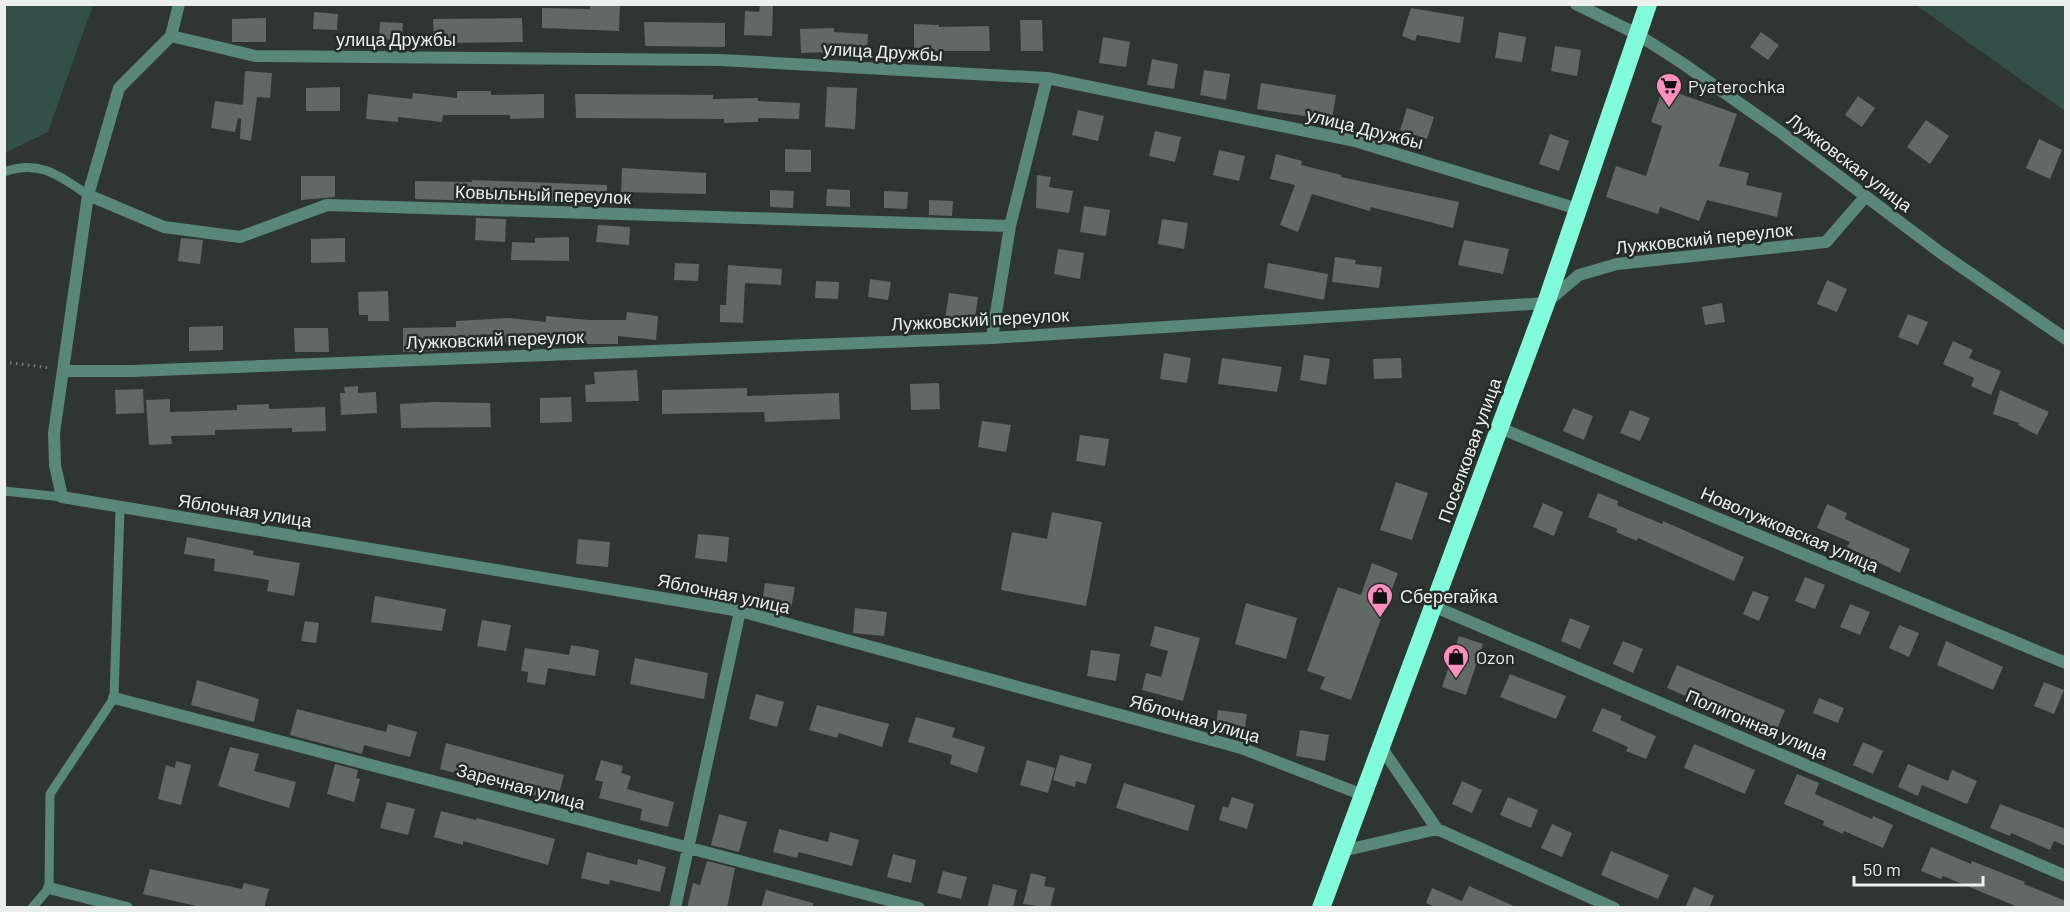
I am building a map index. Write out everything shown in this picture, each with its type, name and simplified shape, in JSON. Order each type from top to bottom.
[{"type":"highway","name":"Поселковая улица","points":[[1322,908],[1546,303],[1648,4]]},
{"type":"street","points":[[62,497],[55,465],[54,433],[88,195],[119,88],[171,36],[179,4]]},
{"type":"street","name":"Лужковская улица","points":[[1576,4],[1637,34],[1779,131],[1865,197],[2066,339]]},
{"type":"street","name":"улица Дружбы","points":[[171,36],[255,56],[721,60],[1047,78],[1355,141],[1578,209]]},
{"type":"street","points":[[992,338],[1010,226],[1047,78]]},
{"type":"street","name":"Ковыльный переулок","points":[[88,195],[164,227],[240,237],[327,205],[1010,226]]},
{"type":"street","name":"Лужковский переулок","points":[[64,371],[132,371],[992,338],[1546,303],[1579,275],[1617,264],[1826,242],[1865,197]]},
{"type":"street","name":"Новолужковская улица","points":[[1500,428],[2066,663]]},
{"type":"street","name":"Яблочная улица","points":[[62,497],[740,611],[1241,748],[1363,795]]},
{"type":"street","name":"Полигонная улица","points":[[1433,606],[2066,876]]},
{"type":"street","points":[[675,908],[686,847],[740,611]]},
{"type":"street","name":"Заречная улица","points":[[114,699],[919,908]]},
{"type":"street","points":[[1381,747],[1437,829],[1614,908]]},
{"type":"street","points":[[1342,851],[1437,829]]},
{"type":"street","points":[[49,888],[127,908]]},
{"type":"lane","points":[[4,172],[21,166],[56,172],[88,195]]},
{"type":"lane","points":[[4,491],[62,497]]},
{"type":"lane","points":[[32,908],[49,888],[50,794],[114,699],[120,508]]},
{"type":"path","points":[[4,362],[23,362],[64,371]]},
{"type":"green space","points":[[4,5],[93,5],[48,132],[5,153]]},
{"type":"green space","points":[[1916,5],[2065,5],[2065,111]]},
{"type":"building","points":[[590,4],[620,4],[619,31],[542,28],[542,8],[590,9]]},
{"type":"building","points":[[760,5],[773,6],[772,36],[744,35],[745,11],[759,12]]},
{"type":"building","points":[[1411,8],[1464,17],[1460,43],[1417,35],[1415,41],[1402,36]]},
{"type":"building","points":[[314,12],[338,14],[337,30],[313,29]]},
{"type":"building","points":[[266,18],[266,42],[232,42],[232,19]]},
{"type":"building","points":[[522,18],[523,42],[434,43],[433,19]]},
{"type":"building","points":[[1020,20],[1042,20],[1043,51],[1021,51]]},
{"type":"building","points":[[380,22],[403,23],[402,40],[379,39]]},
{"type":"building","points":[[644,22],[725,23],[725,47],[645,46]]},
{"type":"building","points":[[914,24],[939,25],[939,27],[989,26],[990,51],[914,51]]},
{"type":"building","points":[[834,28],[834,32],[868,34],[867,51],[834,49],[835,52],[801,53],[800,29]]},
{"type":"building","points":[[1499,32],[1526,37],[1522,62],[1495,58]]},
{"type":"building","points":[[1761,32],[1779,45],[1768,60],[1750,47]]},
{"type":"building","points":[[1103,37],[1130,42],[1126,67],[1099,63]]},
{"type":"building","points":[[1555,46],[1581,50],[1577,76],[1551,71]]},
{"type":"building","points":[[1152,59],[1178,64],[1174,89],[1147,85]]},
{"type":"building","points":[[1204,70],[1230,74],[1226,100],[1200,95]]},
{"type":"building","points":[[245,71],[272,73],[270,98],[257,97],[251,141],[240,139],[241,119],[238,118],[235,132],[211,128],[215,101],[243,105]]},
{"type":"building","points":[[1261,83],[1336,95],[1332,120],[1257,109]]},
{"type":"building","points":[[340,87],[340,111],[306,111],[306,88]]},
{"type":"building","points":[[827,87],[857,88],[855,129],[825,127]]},
{"type":"building","points":[[1663,88],[1737,114],[1719,166],[1749,173],[1746,185],[1782,193],[1777,217],[1707,200],[1699,221],[1660,207],[1658,214],[1606,197],[1616,166],[1646,176],[1662,126],[1651,122]]},
{"type":"building","points":[[457,91],[491,91],[491,95],[544,94],[544,118],[510,119],[510,115],[443,115],[442,122],[398,117],[398,122],[366,119],[368,94],[412,99],[413,93],[457,98]]},
{"type":"building","points":[[575,94],[713,95],[713,99],[758,98],[758,101],[800,103],[799,119],[758,118],[758,122],[724,123],[724,119],[576,118]]},
{"type":"building","points":[[1858,96],[1875,108],[1862,127],[1845,115]]},
{"type":"building","points":[[1407,108],[1434,117],[1427,139],[1400,130]]},
{"type":"building","points":[[1078,110],[1104,116],[1098,141],[1072,135]]},
{"type":"building","points":[[1926,120],[1949,136],[1930,164],[1907,147]]},
{"type":"building","points":[[1155,131],[1181,137],[1175,162],[1149,156]]},
{"type":"building","points":[[1550,134],[1569,141],[1559,171],[1539,164]]},
{"type":"building","points":[[2039,139],[2062,150],[2050,179],[2026,168]]},
{"type":"building","points":[[785,149],[811,150],[811,172],[785,172]]},
{"type":"building","points":[[1219,150],[1245,156],[1239,181],[1213,175]]},
{"type":"building","points":[[1276,154],[1302,161],[1301,165],[1341,175],[1341,177],[1459,202],[1453,228],[1371,207],[1370,211],[1312,194],[1298,232],[1280,225],[1295,185],[1270,179]]},
{"type":"building","points":[[622,168],[706,173],[706,194],[621,192]]},
{"type":"building","points":[[1037,175],[1051,177],[1049,187],[1073,191],[1069,213],[1036,208]]},
{"type":"building","points":[[301,176],[335,176],[335,197],[301,200]]},
{"type":"building","points":[[472,180],[607,185],[606,205],[415,199],[415,181],[472,182]]},
{"type":"building","points":[[827,189],[850,190],[850,207],[826,206]]},
{"type":"building","points":[[770,190],[794,191],[793,208],[770,207]]},
{"type":"building","points":[[884,191],[908,192],[907,209],[884,208]]},
{"type":"building","points":[[929,200],[953,201],[952,216],[929,215]]},
{"type":"building","points":[[1084,206],[1110,210],[1106,236],[1080,232]]},
{"type":"building","points":[[476,218],[506,219],[505,242],[475,240]]},
{"type":"building","points":[[1162,219],[1188,223],[1184,249],[1158,244]]},
{"type":"building","points":[[598,225],[630,227],[629,245],[596,242]]},
{"type":"building","points":[[569,237],[569,261],[511,260],[512,242],[535,243],[535,238]]},
{"type":"building","points":[[181,238],[203,240],[200,264],[178,261]]},
{"type":"building","points":[[345,238],[345,262],[311,263],[311,239]]},
{"type":"building","points":[[1464,240],[1509,249],[1503,274],[1458,265]]},
{"type":"building","points":[[1058,249],[1084,253],[1080,279],[1054,274]]},
{"type":"building","points":[[1335,257],[1356,260],[1355,264],[1382,267],[1379,288],[1332,282]]},
{"type":"building","points":[[675,263],[699,264],[698,281],[674,280]]},
{"type":"building","points":[[1268,263],[1328,274],[1324,300],[1264,288]]},
{"type":"building","points":[[728,265],[782,269],[781,285],[745,283],[743,323],[720,322],[720,305],[726,305]]},
{"type":"building","points":[[870,279],[891,282],[888,300],[868,297]]},
{"type":"building","points":[[1827,280],[1847,289],[1837,312],[1817,304]]},
{"type":"building","points":[[816,281],[839,282],[838,299],[815,298]]},
{"type":"building","points":[[388,291],[389,321],[368,321],[368,315],[359,315],[358,292]]},
{"type":"building","points":[[949,293],[978,297],[974,324],[945,319]]},
{"type":"building","points":[[1722,303],[1725,322],[1705,325],[1702,307]]},
{"type":"building","points":[[627,312],[658,316],[656,340],[618,336],[618,344],[581,344],[539,340],[539,346],[490,341],[490,344],[437,344],[437,351],[403,352],[403,328],[456,327],[456,321],[509,318],[546,322],[546,316],[589,320],[626,320]]},
{"type":"building","points":[[1908,314],[1928,322],[1918,345],[1898,337]]},
{"type":"building","points":[[223,326],[223,350],[189,351],[189,327]]},
{"type":"building","points":[[294,328],[328,328],[329,352],[295,352]]},
{"type":"building","points":[[1953,341],[1973,350],[1969,358],[2001,371],[1991,395],[1971,386],[1974,378],[1943,364]]},
{"type":"building","points":[[1164,353],[1191,358],[1187,383],[1160,379]]},
{"type":"building","points":[[1304,355],[1330,359],[1326,385],[1300,380]]},
{"type":"building","points":[[1222,358],[1282,367],[1277,392],[1218,384]]},
{"type":"building","points":[[1401,358],[1402,378],[1374,379],[1373,359]]},
{"type":"building","points":[[637,370],[639,401],[586,402],[585,385],[595,384],[594,372]]},
{"type":"building","points":[[939,383],[940,409],[911,410],[910,384]]},
{"type":"building","points":[[358,386],[358,393],[376,392],[377,413],[341,415],[340,393],[345,393],[344,387]]},
{"type":"building","points":[[747,388],[747,396],[839,393],[840,419],[765,422],[764,412],[662,414],[662,390]]},
{"type":"building","points":[[143,389],[144,413],[116,414],[115,390]]},
{"type":"building","points":[[2000,390],[2049,412],[2037,435],[2018,425],[2019,423],[1993,414]]},
{"type":"building","points":[[571,397],[572,422],[540,423],[540,398]]},
{"type":"building","points":[[170,399],[170,412],[237,410],[237,405],[269,404],[269,409],[325,407],[326,431],[292,432],[292,428],[215,430],[215,435],[171,436],[172,444],[149,445],[146,400]]},
{"type":"building","points":[[490,403],[491,427],[401,428],[400,404]]},
{"type":"building","points":[[1573,408],[1593,416],[1584,440],[1563,431]]},
{"type":"building","points":[[1630,410],[1650,418],[1640,441],[1620,433]]},
{"type":"building","points":[[982,421],[1011,425],[1006,452],[978,447]]},
{"type":"building","points":[[1080,435],[1109,439],[1105,466],[1076,461]]},
{"type":"building","points":[[1396,482],[1428,493],[1412,540],[1380,530]]},
{"type":"building","points":[[1598,493],[1618,501],[1617,505],[1662,524],[1663,521],[1744,557],[1734,581],[1638,538],[1637,541],[1616,532],[1618,529],[1588,517]]},
{"type":"building","points":[[1543,503],[1563,512],[1554,536],[1533,527]]},
{"type":"building","points":[[1827,504],[1847,513],[1845,519],[1910,549],[1900,573],[1847,547],[1850,542],[1817,528]]},
{"type":"building","points":[[1052,512],[1102,522],[1086,606],[1001,590],[1012,532],[1047,539]]},
{"type":"building","points":[[698,534],[729,537],[727,562],[695,558]]},
{"type":"building","points":[[187,537],[254,551],[253,555],[300,563],[294,596],[267,591],[269,580],[214,571],[215,559],[184,554]]},
{"type":"building","points":[[578,539],[610,542],[608,567],[576,564]]},
{"type":"building","points":[[1372,563],[1398,573],[1351,700],[1320,689],[1325,677],[1307,671],[1338,587],[1361,595]]},
{"type":"building","points":[[1805,577],[1825,585],[1815,609],[1795,601]]},
{"type":"building","points":[[765,583],[795,587],[790,613],[761,608]]},
{"type":"building","points":[[1753,591],[1769,597],[1759,621],[1743,614]]},
{"type":"building","points":[[375,596],[446,609],[442,631],[371,622]]},
{"type":"building","points":[[1246,603],[1297,618],[1286,659],[1235,644]]},
{"type":"building","points":[[1850,604],[1870,612],[1860,635],[1840,627]]},
{"type":"building","points":[[855,608],[887,612],[884,636],[853,633]]},
{"type":"building","points":[[1570,618],[1590,626],[1580,649],[1561,641]]},
{"type":"building","points":[[482,620],[511,625],[506,651],[477,646]]},
{"type":"building","points":[[305,621],[319,623],[316,643],[301,641]]},
{"type":"building","points":[[1899,625],[1919,633],[1909,657],[1889,648]]},
{"type":"building","points":[[1155,626],[1200,638],[1183,701],[1142,690],[1146,673],[1161,677],[1168,651],[1150,646]]},
{"type":"building","points":[[1459,636],[1483,644],[1466,695],[1442,687]]},
{"type":"building","points":[[1623,641],[1643,649],[1633,673],[1613,664]]},
{"type":"building","points":[[1946,641],[2003,667],[1993,690],[1937,665]]},
{"type":"building","points":[[571,645],[599,650],[595,676],[548,668],[545,685],[527,682],[528,672],[521,671],[525,648],[569,655]]},
{"type":"building","points":[[1091,650],[1120,654],[1116,681],[1087,676]]},
{"type":"building","points":[[635,658],[708,673],[704,699],[630,684]]},
{"type":"building","points":[[1677,665],[1785,710],[1775,734],[1667,688]]},
{"type":"building","points":[[1510,674],[1566,696],[1556,719],[1500,697]]},
{"type":"building","points":[[197,680],[259,699],[254,722],[191,705]]},
{"type":"building","points":[[2044,682],[2064,690],[2054,714],[2034,706]]},
{"type":"building","points":[[756,694],[784,702],[777,727],[749,719]]},
{"type":"building","points":[[1819,698],[1844,708],[1838,723],[1813,713]]},
{"type":"building","points":[[817,705],[889,724],[882,747],[839,733],[837,738],[809,730]]},
{"type":"building","points":[[1602,708],[1622,716],[1620,720],[1656,736],[1646,759],[1626,751],[1628,747],[1592,731]]},
{"type":"building","points":[[297,709],[386,732],[388,724],[417,732],[410,757],[364,745],[362,754],[290,735]]},
{"type":"building","points":[[1218,710],[1247,714],[1243,740],[1215,732]]},
{"type":"building","points":[[916,717],[955,728],[952,737],[985,747],[977,773],[950,764],[952,755],[908,742]]},
{"type":"building","points":[[1300,730],[1329,735],[1325,761],[1296,756]]},
{"type":"building","points":[[1863,742],[1883,751],[1873,774],[1853,765]]},
{"type":"building","points":[[446,743],[564,775],[557,801],[440,769]]},
{"type":"building","points":[[1694,744],[1755,770],[1745,794],[1684,768]]},
{"type":"building","points":[[230,747],[259,754],[254,771],[296,782],[289,808],[218,786]]},
{"type":"building","points":[[1060,755],[1092,764],[1086,784],[1076,781],[1075,787],[1053,780]]},
{"type":"building","points":[[601,760],[623,766],[621,773],[631,776],[627,789],[674,802],[668,827],[640,820],[642,809],[599,798],[603,782],[595,780]]},
{"type":"building","points":[[1027,760],[1055,768],[1048,793],[1020,785]]},
{"type":"building","points":[[176,761],[191,765],[181,805],[158,799],[166,765],[175,768]]},
{"type":"building","points":[[335,764],[358,770],[356,778],[360,779],[354,802],[327,794]]},
{"type":"building","points":[[1908,764],[1948,781],[1952,770],[1977,781],[1967,804],[1922,785],[1918,796],[1898,787]]},
{"type":"building","points":[[1797,774],[1819,783],[1815,794],[1872,819],[1873,816],[1893,825],[1883,848],[1844,831],[1843,834],[1823,825],[1824,821],[1784,804]]},
{"type":"building","points":[[1462,781],[1482,790],[1472,813],[1452,804]]},
{"type":"building","points":[[1124,783],[1195,805],[1188,831],[1116,808]]},
{"type":"building","points":[[1232,797],[1254,804],[1247,829],[1219,820],[1223,806],[1228,808]]},
{"type":"building","points":[[1508,797],[1538,810],[1531,828],[1500,815]]},
{"type":"building","points":[[387,802],[415,809],[408,835],[380,828]]},
{"type":"building","points":[[2000,804],[2066,829],[2066,846],[2054,841],[2050,850],[2011,833],[2010,836],[1990,828]]},
{"type":"building","points":[[441,811],[555,839],[548,865],[463,841],[463,845],[434,837]]},
{"type":"building","points":[[719,814],[747,822],[739,852],[711,845]]},
{"type":"building","points":[[1552,824],[1572,833],[1562,857],[1541,848]]},
{"type":"building","points":[[779,829],[828,842],[830,832],[859,840],[852,866],[799,852],[797,858],[773,852]]},
{"type":"building","points":[[1931,847],[1971,864],[1972,861],[2025,882],[2024,884],[2066,901],[2066,908],[2020,908],[1943,876],[1941,879],[1921,871]]},
{"type":"building","points":[[1611,851],[1669,875],[1658,899],[1601,875]]},
{"type":"building","points":[[587,852],[637,865],[638,859],[666,867],[660,892],[610,880],[609,885],[581,878]]},
{"type":"building","points":[[893,854],[916,860],[911,883],[887,877]]},
{"type":"building","points":[[707,861],[735,868],[727,908],[687,908],[693,883],[700,885]]},
{"type":"building","points":[[150,869],[242,889],[244,883],[269,889],[264,908],[205,908],[143,894]]},
{"type":"building","points":[[943,871],[967,877],[961,899],[937,893]]},
{"type":"building","points":[[1031,873],[1046,877],[1044,886],[1055,888],[1050,908],[1023,904]]},
{"type":"building","points":[[993,884],[1017,890],[1013,908],[987,908]]},
{"type":"building","points":[[1469,886],[1518,908],[1437,908],[1426,903],[1432,888],[1462,901]]},
{"type":"building","points":[[1694,887],[1714,896],[1709,908],[1685,908]]},
{"type":"building","points":[[766,890],[813,903],[813,908],[761,908]]},
{"type":"place","name":"Pyaterochka","points":[[1669,109]]},
{"type":"place","name":"Сберегайка","points":[[1380,619]]},
{"type":"place","name":"Ozon","points":[[1456,680]]}]
